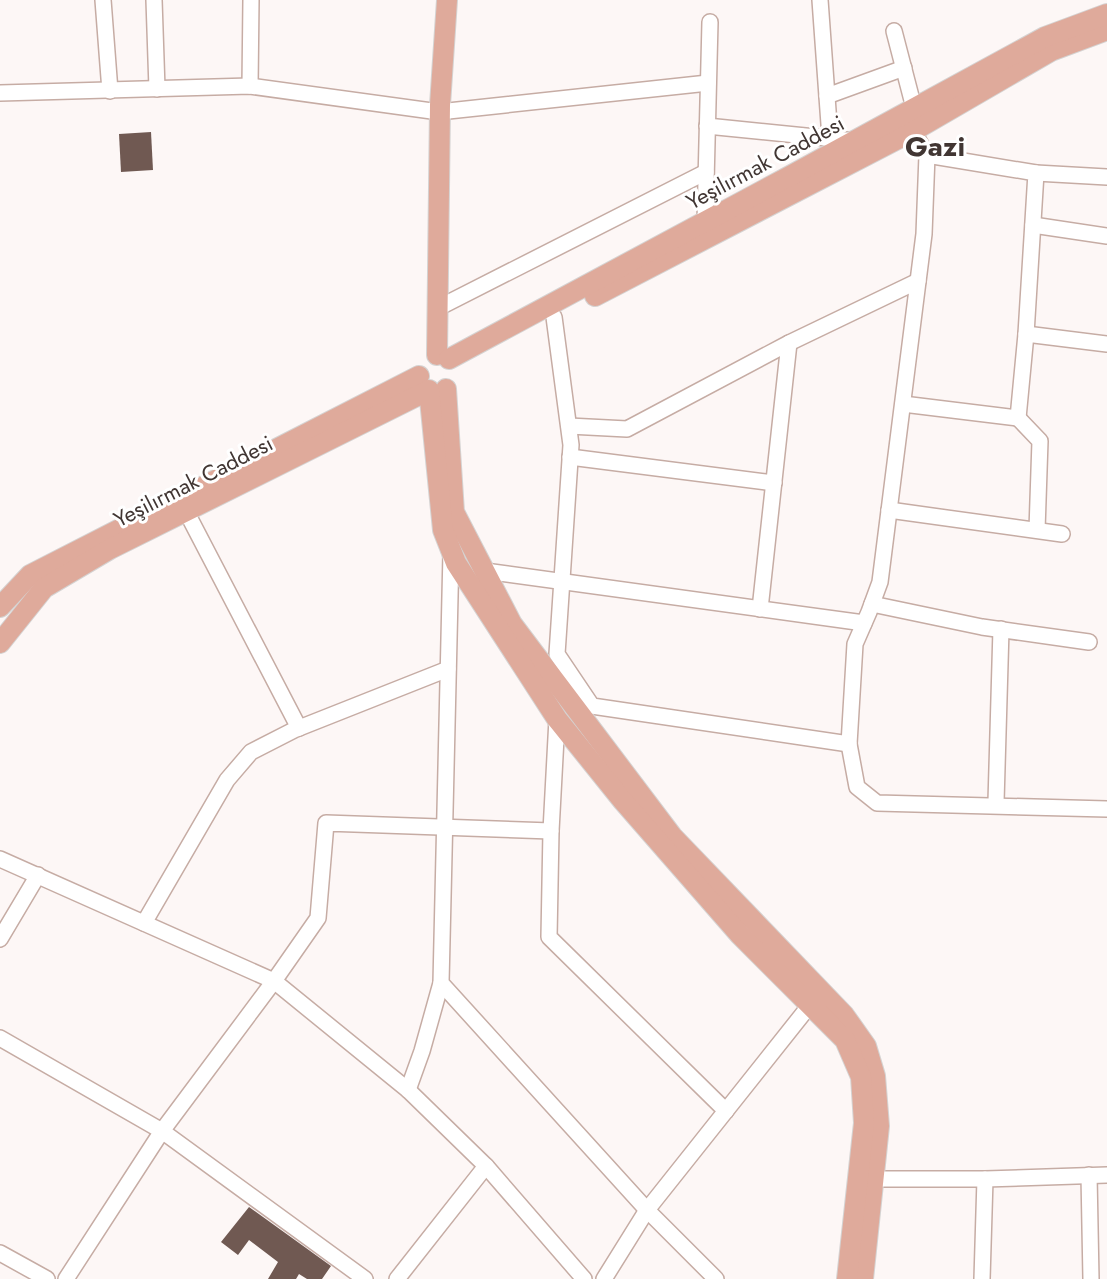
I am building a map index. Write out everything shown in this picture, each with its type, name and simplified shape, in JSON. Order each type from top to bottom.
[{"type":"main road","points":[[431,385],[453,380],[447,361],[438,308],[439,112],[447,0]]},
{"type":"main road","name":"Yeşilırmak Caddesi","points":[[447,361],[1045,37],[1107,14]]},
{"type":"main road","name":"Yeşilırmak Caddesi","points":[[447,361],[554,317],[914,130],[1052,51],[1107,30]]},
{"type":"main road","points":[[447,361],[426,359],[419,369],[431,385],[454,512],[512,624],[672,836],[844,1015],[866,1046],[875,1076],[879,1126],[863,1279]]},
{"type":"main road","points":[[431,385],[443,530],[456,563],[557,719],[624,801],[740,935],[845,1040],[861,1077],[864,1123],[847,1279]]},
{"type":"main road","name":"Yeşilırmak Caddesi","points":[[0,643],[44,588],[110,549],[431,385]]},
{"type":"main road","name":"Yeşilırmak Caddesi","points":[[1,604],[30,575],[431,385]]},
{"type":"street","points":[[103,0],[110,91]]},
{"type":"street","points":[[154,0],[157,89]]},
{"type":"street","points":[[250,86],[251,0]]},
{"type":"street","points":[[820,0],[830,138]]},
{"type":"street","points":[[705,222],[710,22]]},
{"type":"street","points":[[894,31],[914,108]]},
{"type":"street","points":[[827,96],[904,68]]},
{"type":"street","points":[[0,93],[250,86],[439,112],[708,82]]},
{"type":"street","points":[[707,126],[855,141]]},
{"type":"street","points":[[914,130],[927,155],[924,234],[880,582],[855,644],[849,744],[857,787],[877,803],[1107,809]]},
{"type":"street","points":[[927,155],[1036,172],[1107,177]]},
{"type":"street","points":[[438,308],[706,172]]},
{"type":"street","points":[[1018,418],[1026,334],[1036,172]]},
{"type":"street","points":[[1033,225],[1107,236]]},
{"type":"street","points":[[569,426],[627,429],[789,343],[918,281]]},
{"type":"street","points":[[554,317],[571,446],[557,654],[592,706],[849,744]]},
{"type":"street","points":[[1026,334],[1107,344]]},
{"type":"street","points":[[760,609],[789,343]]},
{"type":"street","points":[[903,404],[1018,418],[1040,441],[1037,530]]},
{"type":"street","points":[[570,457],[774,483]]},
{"type":"street","points":[[889,510],[1062,534]]},
{"type":"street","points":[[186,511],[299,728]]},
{"type":"street","points":[[408,1089],[423,1051],[441,983],[451,550]]},
{"type":"street","points":[[485,572],[864,623]]},
{"type":"street","points":[[872,604],[1001,629],[1089,642]]},
{"type":"street","points":[[996,802],[1001,629]]},
{"type":"street","points":[[144,923],[227,780],[251,752],[299,728],[448,669]]},
{"type":"street","points":[[557,719],[551,831],[549,938],[726,1111]]},
{"type":"street","points":[[66,1279],[162,1131],[318,918],[326,823],[551,831]]},
{"type":"street","points":[[0,859],[274,981],[408,1089],[486,1166],[584,1279]]},
{"type":"street","points":[[0,939],[38,875]]},
{"type":"street","points":[[441,983],[647,1210],[716,1279]]},
{"type":"street","points":[[604,1279],[647,1210],[810,1005]]},
{"type":"street","points":[[0,1038],[162,1131],[365,1279]]},
{"type":"street","points":[[397,1279],[486,1166]]},
{"type":"street","points":[[1089,1175],[1090,1279]]},
{"type":"street","points":[[873,1179],[985,1179],[1107,1175]]},
{"type":"street","points":[[982,1279],[985,1179]]},
{"type":"street","points":[[0,1253],[47,1279]]},
{"type":"building","points":[[151,132],[153,170],[121,172],[119,134]]},
{"type":"building","points":[[249,1207],[331,1266],[322,1279],[307,1279],[299,1274],[296,1279],[268,1279],[278,1262],[249,1240],[238,1255],[221,1242]]},
{"type":"district","name":"Gazi","points":[[935,146]]}]
